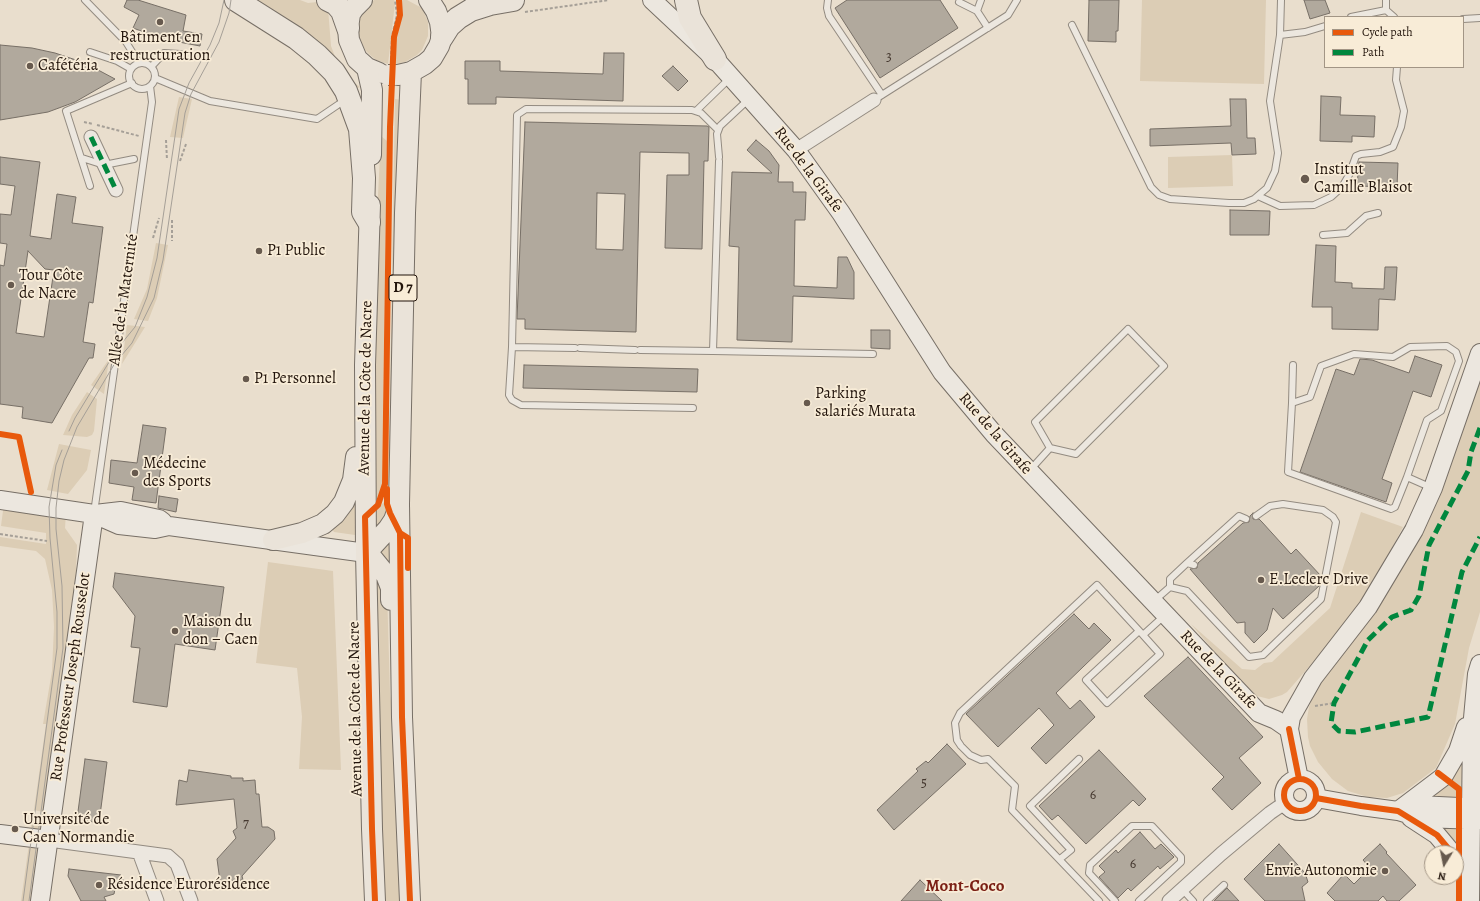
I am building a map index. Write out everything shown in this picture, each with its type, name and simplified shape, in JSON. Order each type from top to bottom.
[{"type":"highway","points":[[236,0],[296,38],[317,55],[334,72],[349,97],[362,142],[364,178],[363,212],[370,222]]},
{"type":"highway","points":[[328,0],[336,4],[342,11],[348,28]]},
{"type":"highway","points":[[686,0],[690,18],[715,59]]},
{"type":"highway","points":[[442,36],[449,26],[471,10],[490,4],[519,6]]},
{"type":"main road","name":"Avenue de la Côte de Nacre","points":[[362,0],[350,14],[348,28],[349,40],[353,52],[367,68],[372,90],[370,222],[365,365],[366,553],[375,901]]},
{"type":"main road","points":[[367,68],[395,71],[432,58],[439,46],[442,36],[436,11],[429,0]]},
{"type":"main road","name":"D 7","points":[[395,71],[405,213],[399,504],[402,717],[410,901]]},
{"type":"main road","points":[[272,540],[302,533],[323,524],[335,514],[344,502],[353,480],[357,454],[365,365]]},
{"type":"main road","points":[[399,504],[394,520],[388,529],[366,553],[384,570],[391,588],[393,682],[402,717]]},
{"type":"street","name":"Rue de la Girafe","points":[[652,0],[715,59],[796,150],[837,207],[942,372],[1029,472],[1259,713],[1276,720],[1289,729]]},
{"type":"street","points":[[796,150],[878,98]]},
{"type":"street","points":[[91,137],[116,190]]},
{"type":"street","points":[[1299,779],[1289,729],[1295,709],[1313,678],[1376,595],[1414,530],[1433,488],[1480,354]]},
{"type":"street","points":[[0,500],[94,514],[119,525],[155,529],[169,526],[366,553]]},
{"type":"street","name":"Rue Professeur Joseph Rousselot","points":[[40,901],[94,514]]},
{"type":"street","points":[[1398,811],[1443,777],[1455,757],[1465,730],[1479,669]]},
{"type":"street","points":[[1470,896],[1475,814],[1472,730],[1479,669]]},
{"type":"street","points":[[1305,779],[1314,786],[1316,798],[1312,807],[1303,811],[1293,809],[1286,802],[1284,792],[1286,787],[1294,780],[1305,779]]},
{"type":"street","points":[[1316,798],[1398,811],[1421,818],[1475,814]]},
{"type":"street","points":[[1169,901],[1270,813],[1286,802]]},
{"type":"street","points":[[1398,811],[1436,835],[1445,845]]},
{"type":"street","points":[[0,834],[168,856],[177,864],[191,901]]},
{"type":"street","points":[[139,852],[157,901]]},
{"type":"street","points":[[1464,872],[1470,896]]},
{"type":"lane","points":[[85,0],[126,42],[139,63]]},
{"type":"lane","points":[[828,0],[827,8],[829,16],[878,98],[1008,15],[1017,0]]},
{"type":"lane","points":[[977,11],[981,0]]},
{"type":"lane","points":[[1072,25],[1152,188],[1159,195],[1170,199],[1244,203],[1258,196],[1267,188],[1275,171],[1278,153],[1270,101],[1280,35],[1281,0]]},
{"type":"lane","points":[[1386,0],[1386,10],[1393,16]]},
{"type":"lane","points":[[959,2],[977,11],[988,28]]},
{"type":"lane","points":[[1356,16],[1386,10]]},
{"type":"lane","points":[[1464,19],[1480,18]]},
{"type":"lane","points":[[1280,35],[1306,32],[1324,26]]},
{"type":"lane","points":[[90,52],[116,61],[131,69]]},
{"type":"lane","points":[[151,66],[164,53],[180,54]]},
{"type":"lane","points":[[139,63],[148,64],[151,66],[154,70],[155,78],[150,86],[138,88],[132,83],[129,76],[131,69],[139,63]]},
{"type":"lane","points":[[1258,196],[1280,206],[1314,205],[1331,197],[1342,187],[1356,156],[1380,152],[1393,147],[1401,127],[1404,111],[1396,80],[1397,68]]},
{"type":"lane","points":[[696,111],[731,77]]},
{"type":"lane","points":[[155,78],[210,101],[318,119],[349,97]]},
{"type":"lane","points":[[90,186],[66,111],[132,83]]},
{"type":"lane","name":"Allée de la Maternité","points":[[94,514],[152,102],[150,86]]},
{"type":"lane","points":[[713,352],[719,159],[717,134],[720,126],[750,98]]},
{"type":"lane","points":[[693,408],[521,404],[512,400],[509,395],[512,347],[517,115],[526,109],[692,110],[701,113],[718,130]]},
{"type":"lane","points":[[82,158],[104,165],[134,159]]},
{"type":"lane","points":[[1323,235],[1347,233],[1366,216],[1378,213]]},
{"type":"lane","points":[[1128,329],[1164,366],[1076,454],[1050,448],[1035,422],[1128,329]]},
{"type":"lane","points":[[1292,403],[1310,397],[1321,366],[1354,354],[1393,357],[1410,347],[1447,346],[1456,352],[1459,361],[1441,411],[1427,420],[1395,507],[1391,509],[1288,472],[1293,365]]},
{"type":"lane","points":[[512,347],[873,354]]},
{"type":"lane","points":[[1029,472],[1050,448]]},
{"type":"lane","points":[[1407,477],[1433,488]]},
{"type":"lane","points":[[1170,587],[1187,591],[1250,657],[1263,655],[1321,599],[1336,522],[1333,517],[1323,510],[1283,504],[1276,504],[1266,508],[1256,516]]},
{"type":"lane","points":[[1099,901],[1012,810],[1015,786],[988,759],[981,760],[970,755],[957,740],[955,724],[960,713],[1097,585],[1141,633],[1160,654],[1107,703],[1086,680],[1141,633],[1159,608],[1170,587],[1170,579],[1239,516],[1246,519]]},
{"type":"lane","points":[[1187,563],[1194,565]]},
{"type":"lane","points":[[1060,859],[1071,850],[1030,806],[1080,759]]},
{"type":"lane","points":[[1115,901],[1089,873],[1090,865],[1132,826],[1152,826],[1181,857],[1181,862],[1139,901]]},
{"type":"lane","points":[[1207,901],[1224,885]]},
{"type":"lane","points":[[1182,889],[1193,901]]},
{"type":"path","points":[[395,0],[397,15],[392,36],[395,71]]},
{"type":"path","points":[[395,71],[394,37],[400,15],[399,0]]},
{"type":"path","points":[[519,6],[609,0]]},
{"type":"path","points":[[84,122],[140,137]]},
{"type":"path","points":[[166,140],[167,160]]},
{"type":"path","points":[[180,161],[186,144]]},
{"type":"path","points":[[153,238],[159,218]]},
{"type":"path","points":[[172,220],[172,241]]},
{"type":"path","points":[[0,534],[46,541]]},
{"type":"path","points":[[1311,706],[1334,703]]},
{"type":"shaded area","points":[[249,0],[300,0],[308,3],[317,2],[328,8],[331,46],[336,59],[352,81],[360,87],[353,90]]},
{"type":"shaded area","points":[[374,0],[394,0],[395,3],[388,64],[376,60],[370,55],[365,50],[359,37],[358,29],[361,15]]},
{"type":"shaded area","points":[[402,0],[407,0],[422,8],[428,22],[428,36],[422,50],[417,55],[405,62],[395,64],[397,37],[402,12]]},
{"type":"shaded area","points":[[1142,0],[1266,0],[1264,84],[1140,81]]},
{"type":"shaded area","points":[[179,97],[192,99],[183,138],[170,137]]},
{"type":"shaded area","points":[[395,99],[402,100],[390,511],[388,503]]},
{"type":"shaded area","points":[[381,136],[387,141],[382,492],[372,506],[377,215]]},
{"type":"shaded area","points":[[1232,155],[1233,186],[1168,188],[1168,157]]},
{"type":"shaded area","points":[[156,243],[168,245],[157,298],[148,321],[134,319],[147,289]]},
{"type":"shaded area","points":[[127,325],[145,327],[122,364]]},
{"type":"shaded area","points":[[109,359],[104,394],[91,385]]},
{"type":"shaded area","points":[[1480,374],[1480,612],[1469,648],[1455,724],[1436,768],[1403,793],[1387,798],[1368,797],[1348,791],[1332,779],[1318,762],[1310,746],[1308,737],[1307,719],[1309,707],[1318,683],[1359,632]]},
{"type":"shaded area","points":[[87,392],[97,399],[94,431],[92,435],[87,437],[63,435],[72,415]]},
{"type":"shaded area","points":[[59,444],[91,450],[87,470],[68,494],[47,490]]},
{"type":"shaded area","points":[[355,501],[355,535],[334,532],[331,528]]},
{"type":"shaded area","points":[[384,502],[389,517],[375,534],[372,515]]},
{"type":"shaded area","points":[[4,503],[66,513],[65,528],[77,545],[75,596],[48,813],[34,810],[46,724],[43,724],[52,671],[54,627],[52,590],[45,559],[36,551],[0,546],[0,537],[46,544],[46,533],[1,526]]},
{"type":"shaded area","points":[[1361,512],[1403,527],[1386,559],[1356,608],[1328,645],[1287,692],[1269,699],[1257,696],[1235,676],[1191,624],[1242,669],[1255,670],[1264,663],[1272,662],[1330,608]]},
{"type":"shaded area","points":[[394,533],[395,562],[384,562],[377,551]]},
{"type":"shaded area","points":[[268,562],[333,571],[341,770],[299,769],[302,717],[297,668],[256,663]]},
{"type":"shaded area","points":[[372,574],[387,589],[390,694],[396,738],[403,901],[381,901]]},
{"type":"shaded area","points":[[1459,763],[1463,765],[1463,800],[1420,800]]},
{"type":"shaded area","points":[[33,816],[47,819],[43,828],[30,832]]},
{"type":"shaded area","points":[[1428,823],[1462,828],[1463,845],[1451,845]]},
{"type":"shaded area","points":[[29,844],[38,850],[35,901],[21,901]]},
{"type":"building","name":"Bâtiment en restructuration","points":[[127,0],[138,0],[186,15],[183,31],[202,34],[200,46],[163,39],[133,28],[139,15],[124,7]]},
{"type":"building","points":[[847,0],[940,0],[958,28],[880,78],[835,8]]},
{"type":"building","points":[[1089,0],[1119,0],[1118,31],[1116,31],[1116,42],[1088,41]]},
{"type":"building","points":[[1304,0],[1325,0],[1330,13],[1310,19]]},
{"type":"building","points":[[0,45],[32,48],[55,53],[85,63],[115,79],[75,102],[48,112],[0,120]]},
{"type":"building","points":[[604,53],[624,53],[623,101],[496,97],[496,104],[468,104],[468,79],[465,79],[465,61],[500,61],[500,71],[603,74]]},
{"type":"building","points":[[673,66],[688,81],[678,91],[662,76]]},
{"type":"building","points":[[1321,96],[1341,97],[1340,115],[1375,116],[1374,137],[1352,136],[1352,142],[1320,141]]},
{"type":"building","points":[[1230,99],[1246,99],[1247,138],[1255,138],[1256,154],[1232,155],[1231,143],[1150,146],[1150,129],[1231,126]]},
{"type":"building","points":[[525,122],[709,127],[708,161],[704,161],[702,249],[665,248],[667,175],[689,175],[689,153],[640,152],[636,332],[525,329],[525,319],[517,319]],"holes":[[[597,193],[625,194],[623,250],[596,249]]]},
{"type":"building","points":[[756,140],[769,151],[779,165],[778,182],[793,182],[793,192],[806,192],[805,220],[795,220],[794,286],[837,288],[838,257],[847,257],[854,272],[854,299],[793,296],[792,342],[737,340],[739,247],[729,246],[732,172],[772,173],[747,150]]},
{"type":"building","points":[[0,157],[40,162],[30,236],[51,239],[57,194],[76,197],[72,223],[103,227],[93,303],[89,302],[83,342],[95,344],[93,358],[89,358],[52,423],[22,418],[23,407],[0,404],[0,265],[4,266],[7,244],[0,243],[0,214],[11,215],[15,186],[0,184]],"holes":[[[28,251],[45,269],[54,270],[44,337],[16,333]]]},
{"type":"building","points":[[1359,162],[1398,163],[1397,187],[1357,186]]},
{"type":"building","points":[[1230,210],[1270,211],[1269,235],[1230,235]]},
{"type":"building","points":[[1316,245],[1336,246],[1335,282],[1352,283],[1352,288],[1384,289],[1385,267],[1397,267],[1395,300],[1379,299],[1378,330],[1332,329],[1332,307],[1312,307]]},
{"type":"building","points":[[871,330],[890,330],[890,349],[871,348]]},
{"type":"building","points":[[1415,356],[1442,365],[1431,397],[1413,391],[1382,479],[1392,483],[1386,502],[1300,472],[1336,369],[1354,375],[1360,359],[1372,360],[1409,373]]},
{"type":"building","points":[[524,365],[698,369],[697,392],[523,388]]},
{"type":"building","name":"Médecine des Sports","points":[[143,425],[166,428],[156,503],[132,500],[134,487],[109,483],[111,460],[137,463]]},
{"type":"building","points":[[159,496],[178,499],[176,512],[158,508]]},
{"type":"building","name":"E.Leclerc Drive","points":[[1253,513],[1253,519],[1259,519],[1291,554],[1296,549],[1321,576],[1319,586],[1283,619],[1273,608],[1267,630],[1254,643],[1245,633],[1245,622],[1237,623],[1190,569],[1197,568],[1198,563],[1243,523],[1249,522],[1250,516]]},
{"type":"building","name":"Maison du don – Caen","points":[[115,573],[224,587],[215,650],[175,644],[167,707],[133,702],[140,648],[131,647],[135,616],[113,587]]},
{"type":"building","points":[[1074,614],[1089,629],[1094,623],[1111,640],[1056,693],[1070,709],[1080,700],[1095,717],[1046,764],[1031,748],[1054,725],[1039,708],[998,747],[966,714]]},
{"type":"building","points":[[1188,657],[1263,737],[1239,758],[1261,783],[1232,810],[1212,789],[1224,777],[1144,696]]},
{"type":"building","points":[[947,744],[966,764],[894,830],[877,810],[918,771],[916,769],[926,761],[928,763]]},
{"type":"building","points":[[1099,750],[1146,799],[1139,806],[1133,800],[1086,844],[1058,815],[1052,820],[1039,806]]},
{"type":"building","points":[[85,759],[107,762],[99,823],[77,819]]},
{"type":"building","points":[[189,770],[231,776],[231,778],[243,778],[243,781],[255,780],[256,794],[259,794],[262,827],[268,827],[274,831],[275,839],[242,876],[243,880],[220,881],[217,859],[236,838],[233,831],[237,828],[234,799],[176,805],[179,780],[187,782]]},
{"type":"building","points":[[1140,832],[1155,849],[1161,844],[1174,857],[1160,869],[1158,866],[1131,891],[1128,888],[1118,898],[1099,877],[1105,872],[1099,866],[1116,850],[1118,853]]},
{"type":"building","points":[[1279,844],[1305,873],[1308,882],[1302,887],[1305,901],[1265,901],[1244,879]]},
{"type":"building","name":"Envie Autonomie","points":[[1380,844],[1387,852],[1386,853],[1416,885],[1399,901],[1387,901],[1383,896],[1378,901],[1335,901],[1327,893],[1344,874],[1354,884],[1370,868],[1363,860]]},
{"type":"building","name":"Résidence Eurorésidence","points":[[69,869],[121,875],[125,885],[115,889],[114,894],[104,897],[106,901],[81,901],[68,876]]},
{"type":"building","points":[[920,880],[942,901],[901,901]]},
{"type":"building","points":[[1227,888],[1239,901],[1214,901]]},
{"type":"tram line","points":[[69,431],[75,418],[117,349],[135,327],[147,297],[157,258],[179,109],[189,83],[210,45],[219,23],[224,0]]},
{"type":"tram line","points":[[29,901],[63,648],[62,586],[56,529],[56,508],[59,481],[64,460],[77,427],[115,363],[132,343],[154,298],[163,260],[185,113],[191,94],[219,42],[229,13],[231,0]]},
{"type":"tram line","points":[[23,901],[57,648],[57,612],[50,538],[49,507],[56,465],[62,450]]},
{"type":"marked path","points":[[91,137],[116,190]]},
{"type":"marked path","points":[[1480,428],[1471,452],[1468,471],[1429,545],[1419,596],[1411,610],[1392,617],[1368,640],[1334,703],[1331,723],[1339,731],[1355,732],[1428,717],[1462,572],[1480,537]]},
{"type":"cycle path","points":[[375,901],[365,517],[378,505],[385,484],[390,127],[394,37],[400,15],[399,0]]},
{"type":"cycle path","points":[[0,434],[19,437],[31,492]]},
{"type":"cycle path","points":[[387,489],[387,504],[390,513],[400,533],[408,538],[408,568]]},
{"type":"cycle path","points":[[400,533],[402,717],[410,901]]},
{"type":"cycle path","points":[[1289,729],[1299,779]]},
{"type":"cycle path","points":[[1438,773],[1459,789],[1459,901]]},
{"type":"cycle path","points":[[1297,779],[1303,779],[1313,786],[1316,795],[1315,801],[1309,808],[1303,811],[1297,811],[1287,804],[1284,798],[1284,792],[1291,782],[1297,779]]},
{"type":"cycle path","points":[[1316,798],[1398,811],[1437,835],[1445,845]]},
{"type":"place","name":"Bâtiment en restructuration","points":[[160,22]]},
{"type":"place","name":"Cafétéria","points":[[30,66]]},
{"type":"place","name":"Institut Camille Blaisot","points":[[1305,179]]},
{"type":"place","name":"P1 Public","points":[[259,251]]},
{"type":"place","name":"Tour Côte de Nacre","points":[[11,285]]},
{"type":"place","name":"P1 Personnel","points":[[246,379]]},
{"type":"place","name":"Parking salariés Murata","points":[[807,403]]},
{"type":"place","name":"Médecine des Sports","points":[[135,473]]},
{"type":"place","name":"E.Leclerc Drive","points":[[1261,580]]},
{"type":"place","name":"Maison du don – Caen","points":[[175,631]]},
{"type":"place","name":"Université de Caen Normandie","points":[[15,829]]},
{"type":"place","name":"Envie Autonomie","points":[[1385,871]]},
{"type":"place","name":"Résidence Eurorésidence","points":[[99,885]]},
{"type":"district","name":"Mont-Coco","points":[[965,887]]}]
